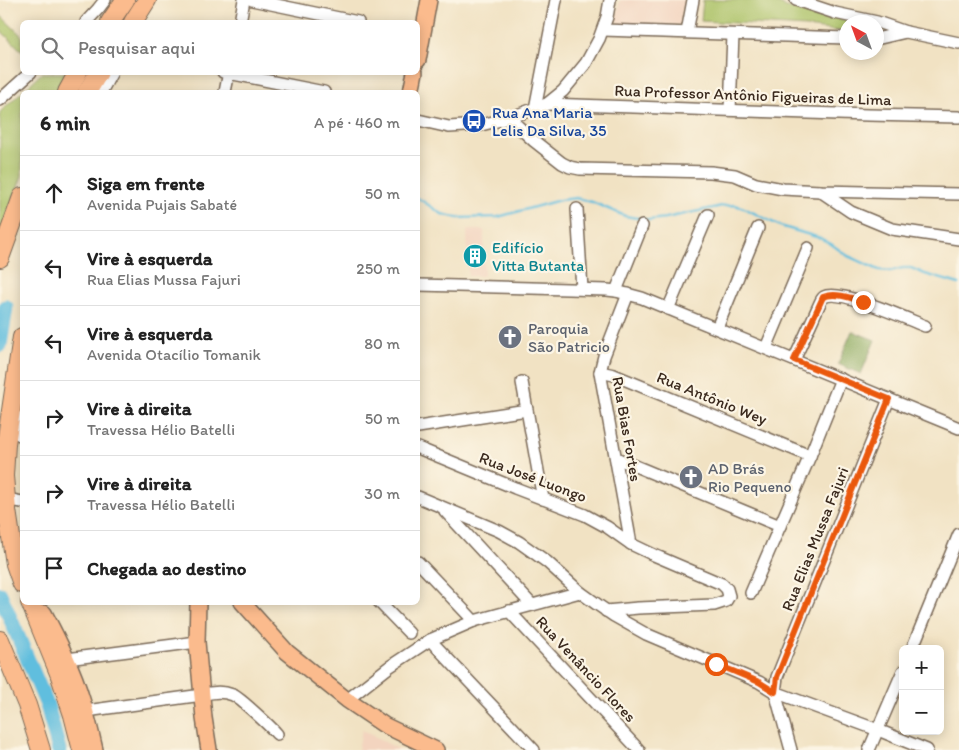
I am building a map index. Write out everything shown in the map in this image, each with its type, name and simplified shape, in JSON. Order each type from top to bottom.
[{"type":"highway","points":[[111,20],[125,0]]},
{"type":"highway","points":[[134,20],[146,0]]},
{"type":"highway","points":[[68,90],[76,75]]},
{"type":"highway","points":[[88,90],[97,75]]},
{"type":"highway","points":[[0,258],[20,203]]},
{"type":"highway","points":[[19,564],[14,501],[4,476],[6,444],[20,362]]},
{"type":"highway","points":[[31,605],[59,673],[82,750]]},
{"type":"highway","points":[[0,640],[27,705],[41,750]]},
{"type":"main road","points":[[420,35],[429,0]]},
{"type":"main road","points":[[411,90],[414,75]]},
{"type":"main road","points":[[198,605],[197,642],[209,750]]},
{"type":"main road","points":[[245,605],[287,652],[347,700],[384,725],[436,750]]},
{"type":"main road","points":[[40,608],[67,659],[86,711],[95,750]]},
{"type":"street","points":[[88,20],[104,0]]},
{"type":"street","points":[[240,20],[244,0]]},
{"type":"street","points":[[252,0],[348,20]]},
{"type":"street","points":[[535,109],[556,0]]},
{"type":"street","points":[[420,120],[449,127],[484,124],[509,118],[546,104],[563,91],[586,64],[603,30],[610,0]]},
{"type":"street","points":[[687,32],[693,0]]},
{"type":"street","points":[[796,0],[835,13],[877,22],[906,32],[959,42]]},
{"type":"street","points":[[603,30],[839,38]]},
{"type":"street","points":[[884,37],[906,32]]},
{"type":"street","points":[[730,110],[732,35]]},
{"type":"street","points":[[0,100],[28,75]]},
{"type":"street","points":[[102,90],[110,75]]},
{"type":"street","points":[[225,90],[227,75]]},
{"type":"street","points":[[237,75],[314,90]]},
{"type":"street","name":"Rua Professor Antônio Figueiras de Lima","points":[[546,104],[959,117]]},
{"type":"street","points":[[509,118],[562,163],[580,169],[711,172],[735,175],[756,184],[783,189],[959,194]]},
{"type":"street","points":[[820,191],[851,212],[892,229],[959,239]]},
{"type":"street","points":[[577,209],[582,289]]},
{"type":"street","points":[[668,309],[708,215]]},
{"type":"street","points":[[616,291],[642,226]]},
{"type":"street","points":[[716,328],[758,228]]},
{"type":"street","points":[[766,348],[808,248]]},
{"type":"street","points":[[420,285],[582,289],[616,291],[628,294],[766,348],[959,428]]},
{"type":"street","name":"Rua Bias Fortes","points":[[628,294],[604,356],[600,372],[632,544]]},
{"type":"street","points":[[794,360],[820,303],[823,297],[826,296],[837,295],[852,298],[925,326]]},
{"type":"street","name":"Rua Antônio Wey","points":[[600,372],[614,375],[810,456]]},
{"type":"street","points":[[751,593],[810,456],[840,379]]},
{"type":"street","points":[[522,382],[543,499]]},
{"type":"street","name":"Rua Elias Mussa Fajuri","points":[[775,692],[777,677],[889,399]]},
{"type":"street","points":[[420,428],[527,410]]},
{"type":"street","name":"Rua José Luongo","points":[[420,449],[586,515],[632,544],[722,584],[727,589],[729,596],[726,601],[714,605],[606,611]]},
{"type":"street","points":[[616,458],[780,526]]},
{"type":"street","points":[[420,498],[499,531],[519,542],[547,562],[580,592],[606,611],[646,634],[759,682],[775,692],[927,750]]},
{"type":"street","points":[[441,507],[532,606]]},
{"type":"street","points":[[914,645],[959,534]]},
{"type":"street","points":[[420,564],[474,621]]},
{"type":"street","points":[[347,700],[389,666],[430,640],[474,621],[580,592]]},
{"type":"street","points":[[382,605],[409,633]]},
{"type":"street","name":"Rua Venâncio Flores","points":[[509,611],[639,750]]},
{"type":"street","points":[[430,640],[534,750]]},
{"type":"street","points":[[67,659],[197,642]]},
{"type":"street","points":[[869,750],[899,680]]},
{"type":"street","points":[[86,711],[216,692],[234,695],[277,734]]},
{"type":"street","points":[[775,692],[791,750]]},
{"type":"shaded area","points":[[620,0],[685,0],[680,25],[620,25],[616,19]]},
{"type":"shaded area","points":[[467,230],[484,230],[484,276],[468,276]]},
{"type":"shaded area","points":[[362,730],[400,750],[358,750]]},
{"type":"green space","points":[[703,0],[769,0],[789,8],[839,18],[839,31],[806,27],[701,21]]},
{"type":"green space","points":[[0,15],[20,34],[20,49],[0,30]]},
{"type":"green space","points":[[40,75],[70,75],[60,90],[24,90]]},
{"type":"green space","points":[[20,93],[20,181],[0,234],[0,112]]},
{"type":"green space","points":[[852,331],[875,340],[861,374],[838,364]]},
{"type":"waterway","points":[[420,199],[442,214],[458,218],[498,217],[560,200],[576,198],[592,202],[625,216],[649,220],[735,205],[780,226],[820,238],[848,256],[879,270],[890,271],[911,268],[959,284]]},
{"type":"waterway","points":[[0,345],[6,307]]},
{"type":"waterway","points":[[0,594],[47,705],[59,750]]},
{"type":"place","name":"Rua Ana Maria Lelis Da Silva, 35","points":[[474,121]]},
{"type":"place","name":"Edifício Vitta Butanta","points":[[475,256]]},
{"type":"place","name":"Paroquia São Patricio","points":[[510,337]]},
{"type":"place","name":"AD Brás Rio Pequeno","points":[[691,477]]},
{"type":"route","points":[[716,664],[759,682],[775,692],[777,677],[889,399],[794,360],[823,297],[837,295],[863,302]]}]
